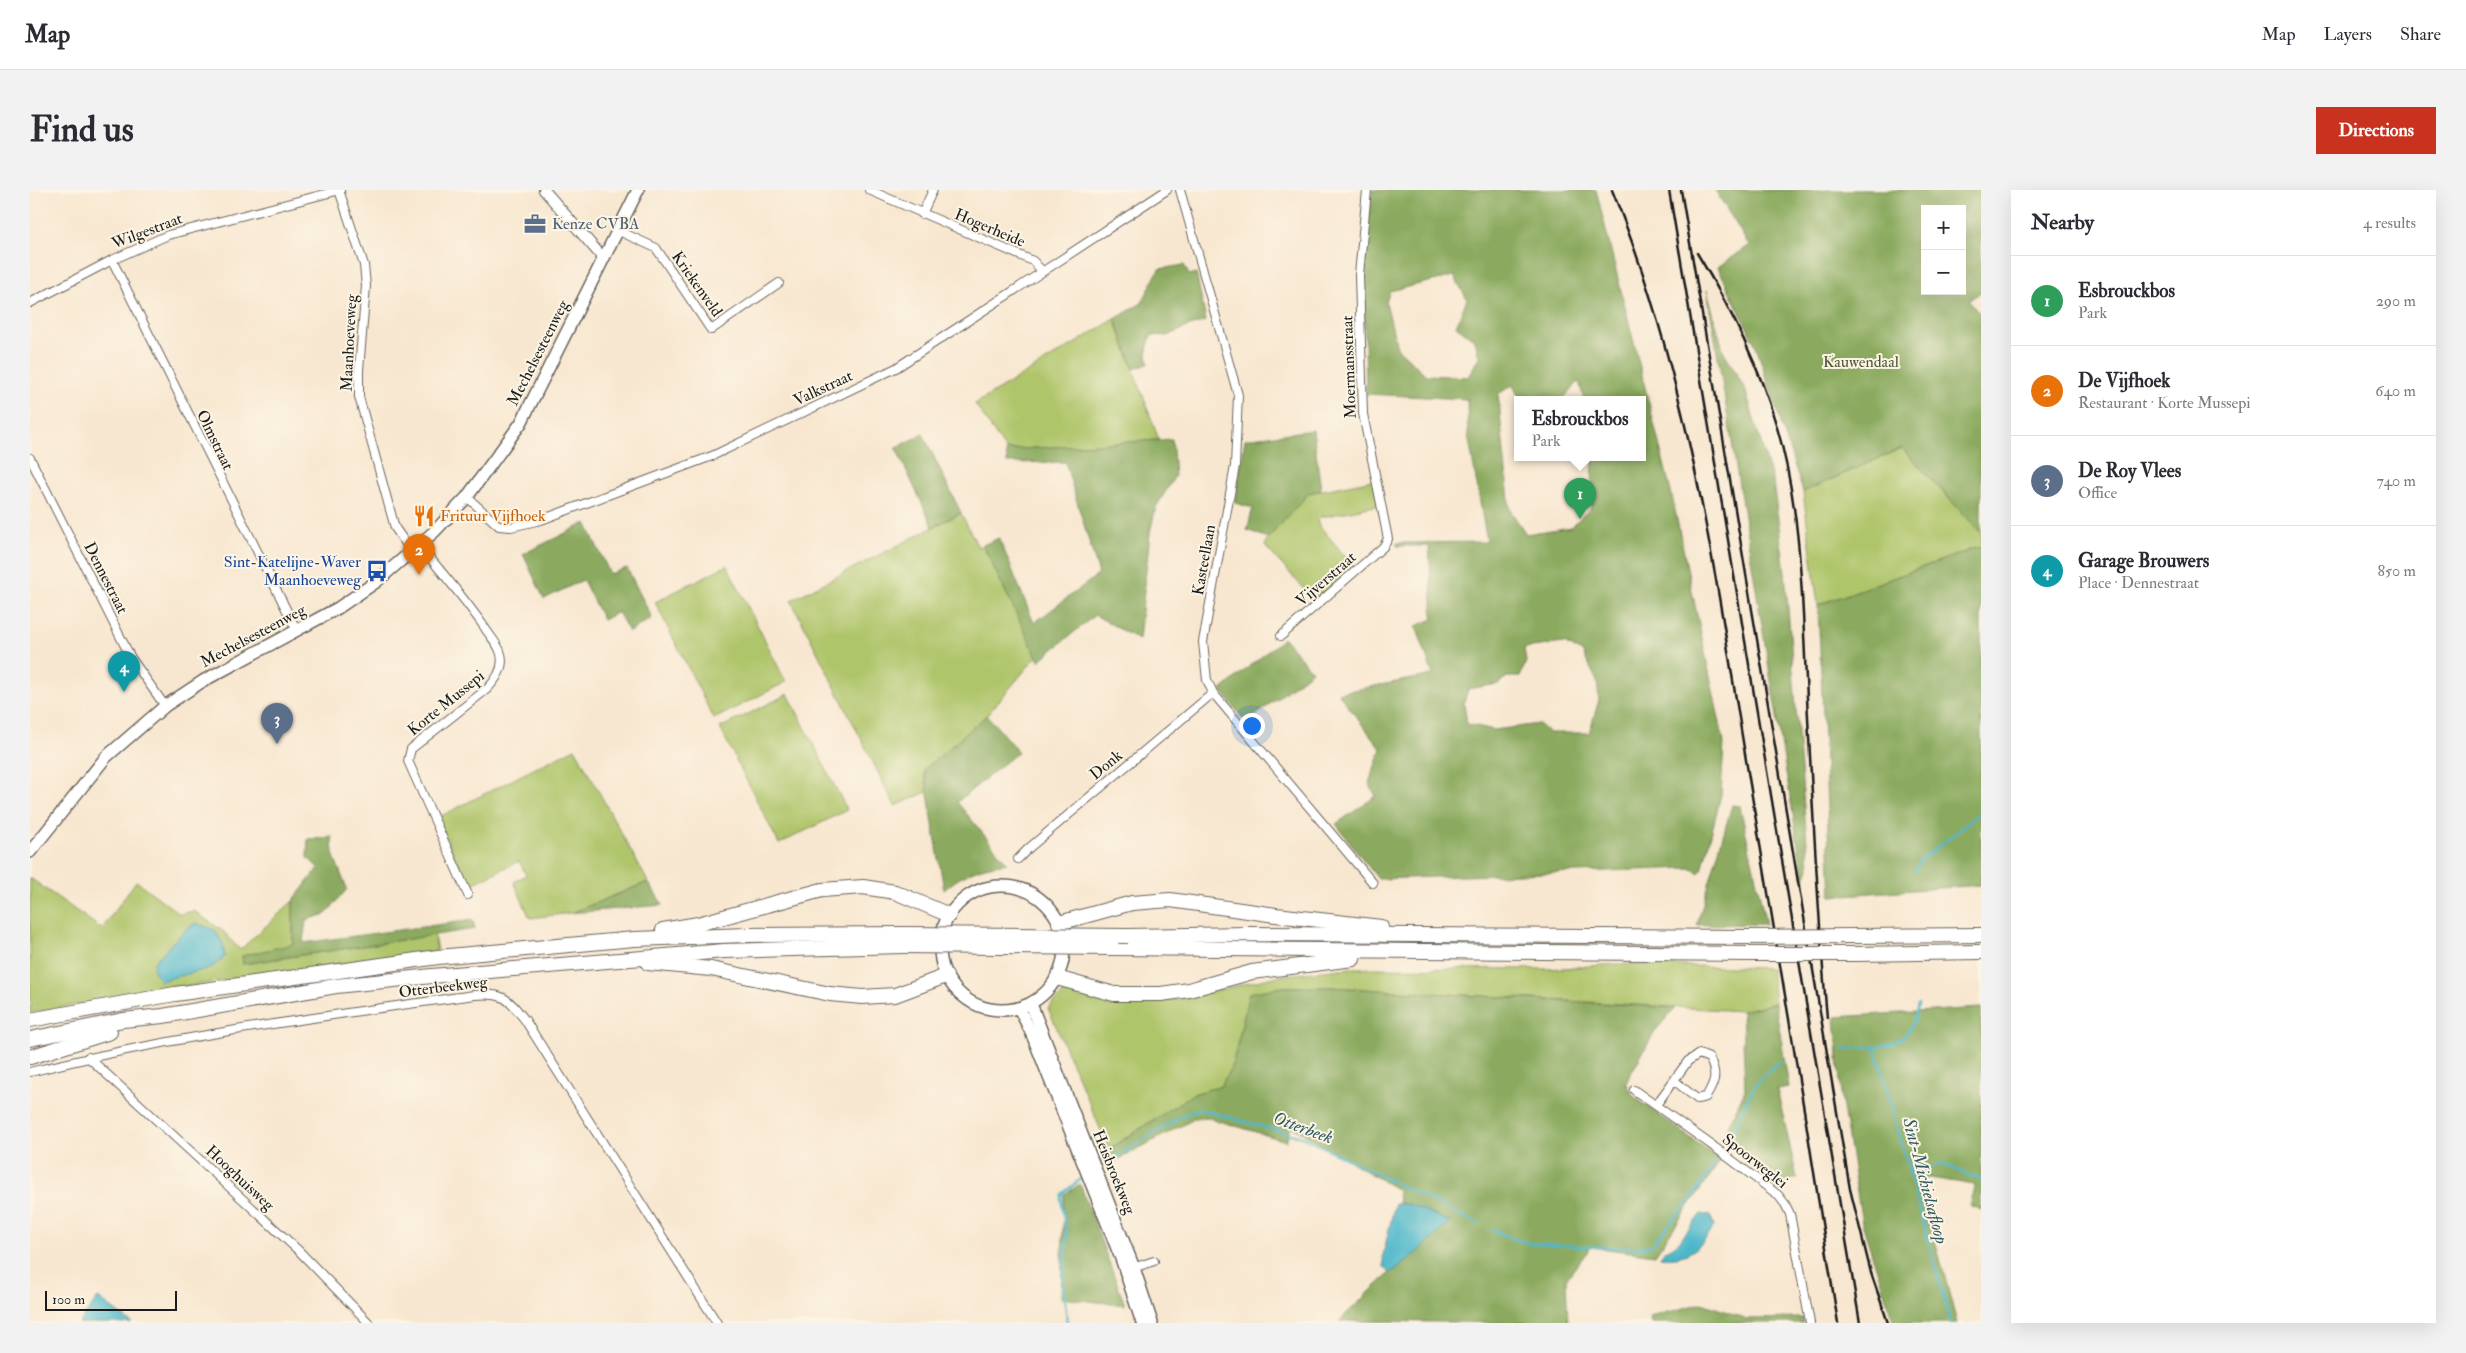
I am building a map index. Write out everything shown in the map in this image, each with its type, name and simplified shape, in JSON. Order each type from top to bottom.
[{"type":"highway","points":[[634,939],[649,933],[698,924],[822,890],[862,887],[895,892],[949,915]]},
{"type":"highway","points":[[1059,923],[1132,903],[1170,900],[1285,917],[1380,926],[1400,935]]},
{"type":"highway","points":[[30,1020],[104,1005],[438,957],[634,939],[747,935],[1114,948],[1383,952],[1749,954],[1981,952]]},
{"type":"highway","points":[[30,1037],[336,986],[619,959],[904,940],[1128,936],[1747,937],[1981,935]]},
{"type":"highway","points":[[1057,978],[1114,994],[1161,994],[1189,990],[1252,972],[1351,959],[1383,952]]},
{"type":"highway","points":[[619,959],[711,969],[830,994],[862,997],[895,994],[946,976]]},
{"type":"highway","points":[[30,1037],[201,992]]},
{"type":"highway","points":[[30,1056],[163,1016]]},
{"type":"main road","name":"Mechelsesteenweg","points":[[30,852],[106,757],[165,706],[202,681],[338,608],[376,582],[416,549],[466,497],[495,461],[521,423],[638,190]]},
{"type":"main road","points":[[1004,886],[1016,888],[1036,896],[1054,913],[1059,923],[1065,947],[1062,968],[1057,978],[1041,997],[1031,1004],[1019,1008],[995,1010],[972,1003],[958,992],[946,976],[941,962],[941,934],[949,915],[972,894],[990,887],[1004,886]]},
{"type":"main road","name":"Heisbroekweg","points":[[1031,1004],[1059,1090],[1152,1323]]},
{"type":"main road","name":"Heisbroekweg","points":[[1019,1008],[1059,1090]]},
{"type":"main road","name":"Heisbroekweg","points":[[1130,1269],[1142,1323]]},
{"type":"street","name":"Wilgestraat","points":[[30,303],[112,260],[168,234],[339,190]]},
{"type":"street","name":"Maanhoeveweg","points":[[339,190],[364,265],[366,286],[359,370],[359,397],[396,528],[416,549]]},
{"type":"street","points":[[544,190],[603,258]]},
{"type":"street","name":"Hogerheide","points":[[869,190],[1033,261],[1042,271]]},
{"type":"street","points":[[922,214],[933,190]]},
{"type":"street","name":"Valkstraat","points":[[466,497],[499,526],[511,527],[541,520],[712,456],[896,368],[1167,190]]},
{"type":"street","name":"Kasteellaan","points":[[1180,190],[1238,394],[1235,466],[1202,642],[1207,680],[1213,693],[1373,883]]},
{"type":"street","name":"Moermansstraat","points":[[1367,190],[1359,276],[1362,414],[1388,536],[1387,541]]},
{"type":"street","name":"Kriekenveld","points":[[617,230],[656,248],[711,330],[779,283]]},
{"type":"street","name":"Olmstraat","points":[[112,260],[297,631]]},
{"type":"street","name":"Dennestraat","points":[[30,458],[131,658],[165,706]]},
{"type":"street","name":"Vijverstraat","points":[[1281,636],[1383,547],[1387,541]]},
{"type":"street","name":"Korte Mussepi","points":[[416,549],[476,615],[500,650],[501,669],[497,678],[487,689],[411,749],[408,755],[408,762],[468,895]]},
{"type":"street","name":"Donk","points":[[1018,859],[1028,848],[1213,693]]},
{"type":"street","name":"Otterbeekweg","points":[[30,1072],[88,1057],[199,1035],[492,993],[503,996],[512,1002],[526,1020],[717,1323]]},
{"type":"street","points":[[1656,1105],[1688,1061],[1699,1054],[1709,1058],[1714,1068],[1716,1081],[1706,1097],[1697,1099],[1675,1081]]},
{"type":"street","name":"Hooghuisweg","points":[[88,1057],[299,1252],[369,1323]]},
{"type":"street","name":"Spoorweglei","points":[[1634,1090],[1717,1148],[1778,1195],[1786,1204],[1790,1214],[1810,1323]]},
{"type":"street","points":[[1130,1269],[1154,1261]]},
{"type":"green space","points":[[1372,190],[1596,190],[1672,496],[1724,743],[1721,795],[1702,870],[1698,873],[1690,868],[1378,879],[1336,824],[1376,796],[1369,783],[1381,749],[1338,693],[1433,675],[1416,626],[1433,619],[1429,546],[1397,546],[1397,543],[1487,542],[1468,434],[1467,399],[1366,394],[1364,275]],"holes":[[[1454,276],[1467,299],[1456,326],[1475,340],[1479,357],[1468,377],[1426,375],[1397,348],[1386,302],[1390,291]],[[1564,643],[1582,652],[1597,681],[1599,700],[1589,733],[1550,733],[1539,724],[1494,730],[1467,724],[1464,703],[1468,689],[1498,684],[1507,677],[1520,677],[1526,662],[1524,648]]]},
{"type":"green space","name":"Kauwendaal","points":[[1715,190],[1981,190],[1981,292],[1969,300],[1981,315],[1981,533],[1902,448],[1803,492],[1756,346],[1718,267],[1749,245]]},
{"type":"green space","points":[[1184,265],[1189,275],[1196,273],[1206,321],[1168,336],[1151,335],[1147,349],[1148,364],[1134,369],[1115,319],[1142,303],[1159,269]]},
{"type":"green space","points":[[1707,290],[1723,350],[1745,389],[1773,482],[1785,572],[1809,868],[1804,882]]},
{"type":"green space","points":[[1115,319],[1159,440],[1006,450],[975,404]]},
{"type":"green space","points":[[1313,430],[1321,490],[1309,493],[1268,538],[1247,530],[1253,508],[1235,503],[1245,439]]},
{"type":"green space","points":[[923,434],[961,513],[933,527],[896,448]]},
{"type":"green space","points":[[1172,439],[1175,476],[1156,507],[1150,532],[1139,640],[1095,615],[1039,661],[983,545],[999,538],[1034,623],[1099,574],[1065,462],[1007,463],[1006,450]]},
{"type":"green space","points":[[1902,448],[1981,533],[1981,546],[1818,605],[1803,492]]},
{"type":"green space","points":[[1373,480],[1379,505],[1317,518],[1318,524],[1355,568],[1316,602],[1265,546],[1268,538],[1309,493]]},
{"type":"green space","points":[[961,513],[978,547],[983,545],[1037,656],[987,715],[924,770],[929,791],[895,806],[791,600]]},
{"type":"green space","points":[[586,523],[610,574],[627,568],[652,618],[629,632],[618,612],[603,620],[583,580],[544,599],[523,554]]},
{"type":"green space","points":[[1981,546],[1981,885],[1831,896],[1818,605]]},
{"type":"green space","points":[[727,565],[786,682],[714,719],[655,602]]},
{"type":"green space","points":[[1284,638],[1312,671],[1246,723],[1221,690]]},
{"type":"green space","points":[[788,694],[847,810],[779,844],[720,728]]},
{"type":"green space","points":[[987,715],[1018,752],[957,802],[1007,863],[973,871],[944,890],[924,770]]},
{"type":"green space","points":[[575,748],[648,882],[571,913],[530,918],[514,882],[526,875],[519,861],[468,886],[437,818]]},
{"type":"green space","points":[[1732,805],[1740,806],[1766,924],[1697,925]]},
{"type":"green space","points":[[332,837],[333,854],[347,889],[326,914],[306,920],[303,943],[473,920],[475,929],[243,964],[242,956],[293,944],[293,901],[318,868],[307,857],[308,839]]},
{"type":"green space","points":[[30,878],[102,929],[136,881],[180,914],[194,911],[223,931],[240,950],[293,901],[293,945],[242,956],[243,964],[434,935],[437,951],[175,988],[30,1013],[30,1006],[33,1005],[30,1003]],"holes":[[[187,928],[177,976],[160,981],[154,962]]]},
{"type":"green space","points":[[648,882],[663,905],[571,913]]},
{"type":"green space","points":[[1617,964],[1771,968],[1775,1003],[1742,1011],[1330,987],[1282,987],[1249,993],[1233,1063],[1221,1086],[1193,1094],[1109,1149],[1048,1008],[1064,993],[1072,991],[1113,1002],[1145,1003],[1181,999],[1278,976],[1350,968],[1549,969]]},
{"type":"green space","points":[[1282,987],[1330,987],[1675,1008],[1656,1030],[1626,1082],[1633,1096],[1721,1160],[1655,1255],[1591,1247],[1566,1279],[1568,1323],[1339,1321],[1438,1227],[1399,1205],[1398,1190],[1291,1126],[1286,1141],[1209,1118],[1194,1119],[1115,1161],[1109,1149],[1193,1094],[1221,1086],[1233,1063],[1249,993]]},
{"type":"green space","points":[[1775,1003],[1789,1087],[1777,1089],[1797,1178],[1774,1185],[1722,1139],[1745,1090],[1742,1011]]},
{"type":"green space","points":[[1981,1008],[1981,1210],[1969,1205],[1975,1185],[1918,1176],[1957,1323],[1894,1323],[1862,1223],[1841,1095],[1835,1017]]},
{"type":"green space","points":[[1080,1184],[1125,1305],[1061,1298],[1064,1195]]},
{"type":"green space","points":[[1702,1303],[1747,1319],[1803,1318],[1804,1323],[1651,1323],[1650,1317]]},
{"type":"water","points":[[196,923],[215,930],[223,944],[225,957],[211,968],[160,981],[153,969],[154,962],[187,928]]},
{"type":"water","points":[[1395,1203],[1411,1205],[1450,1222],[1409,1260],[1390,1273],[1384,1267],[1383,1255]]},
{"type":"water","points":[[1701,1214],[1711,1216],[1714,1226],[1704,1241],[1693,1251],[1678,1257],[1660,1257],[1665,1250],[1678,1243]]},
{"type":"water","points":[[98,1298],[132,1323],[79,1323]]},
{"type":"waterway","name":"Otterbeek","points":[[1915,871],[1920,861],[1981,812]]},
{"type":"waterway","name":"Otterbeek","points":[[1843,1049],[1882,1046],[1901,1038],[1909,1030],[1918,1004]]},
{"type":"waterway","name":"Sint-Michielsafloop","points":[[1875,1046],[1951,1323]]},
{"type":"waterway","name":"Otterbeek","points":[[1729,1141],[1755,1085],[1782,1061]]},
{"type":"waterway","name":"Otterbeek","points":[[1118,1156],[1183,1115],[1198,1109],[1305,1138],[1478,1224]]},
{"type":"waterway","name":"Otterbeek","points":[[1104,1165],[1111,1160]]},
{"type":"waterway","name":"Otterbeek","points":[[1492,1230],[1533,1244],[1625,1248],[1651,1246],[1695,1194],[1716,1161]]},
{"type":"waterway","points":[[1909,1169],[1924,1172],[1941,1163],[1981,1180]]},
{"type":"waterway","name":"Otterbeek","points":[[1067,1323],[1063,1276],[1067,1237],[1061,1199],[1062,1194],[1081,1179]]},
{"type":"railway","points":[[1612,190],[1638,259],[1660,329],[1695,471],[1722,615],[1838,1323]]},
{"type":"railway","points":[[1669,190],[1860,1323]]},
{"type":"railway","points":[[1681,190],[1850,1189],[1871,1273],[1888,1323]]},
{"type":"railway","points":[[1697,253],[1732,315],[1761,379],[1776,424],[1791,486],[1799,550],[1820,933],[1827,1018]]},
{"type":"place","name":"Kenze CVBA","points":[[535,224]]},
{"type":"place","name":"Frituur Vijfhoek","points":[[424,516]]},
{"type":"place","name":"Esbrouckbos","points":[[1580,519]]},
{"type":"place","name":"Sint-Katelijne-Waver Maanhoeveweg","points":[[377,571]]},
{"type":"place","name":"De Vijfhoek","points":[[419,575]]},
{"type":"place","name":"Garage Brouwers","points":[[124,692]]},
{"type":"place","name":"De Roy Vlees","points":[[277,744]]}]
